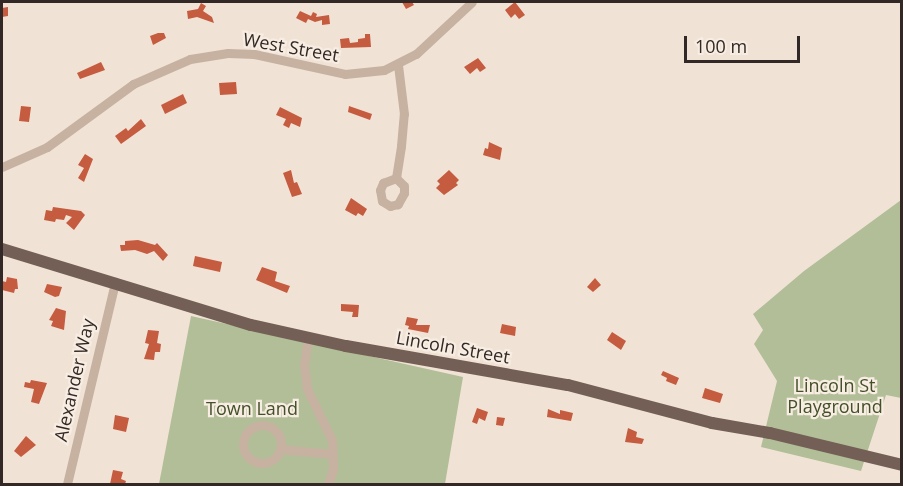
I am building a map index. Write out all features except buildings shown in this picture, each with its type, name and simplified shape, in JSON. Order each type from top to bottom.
[{"type":"main road","name":"Lincoln Street","points":[[2,249],[115,282],[221,317],[308,339],[568,385],[712,423],[902,465]]},
{"type":"street","name":"West Street","points":[[2,167],[47,147],[133,84],[190,59],[228,53],[254,54],[345,74],[365,74],[398,65],[416,54],[472,2]]},
{"type":"street","points":[[396,178],[404,114],[398,65]]},
{"type":"street","name":"Alexander Way","points":[[67,484],[115,282]]},
{"type":"street","points":[[308,339],[304,364],[307,389],[330,431],[333,469],[328,484]]},
{"type":"street","points":[[267,426],[280,437],[280,449],[273,460],[254,461],[245,452],[244,440],[250,429],[267,426]]},
{"type":"street","points":[[280,449],[333,454]]},
{"type":"green space","name":"Lincoln St Playground","points":[[901,200],[901,398],[886,395],[861,471],[761,447],[777,381],[754,344],[763,330],[753,314],[804,271]]},
{"type":"green space","name":"Town Land","points":[[191,316],[463,377],[445,484],[159,484]]}]
